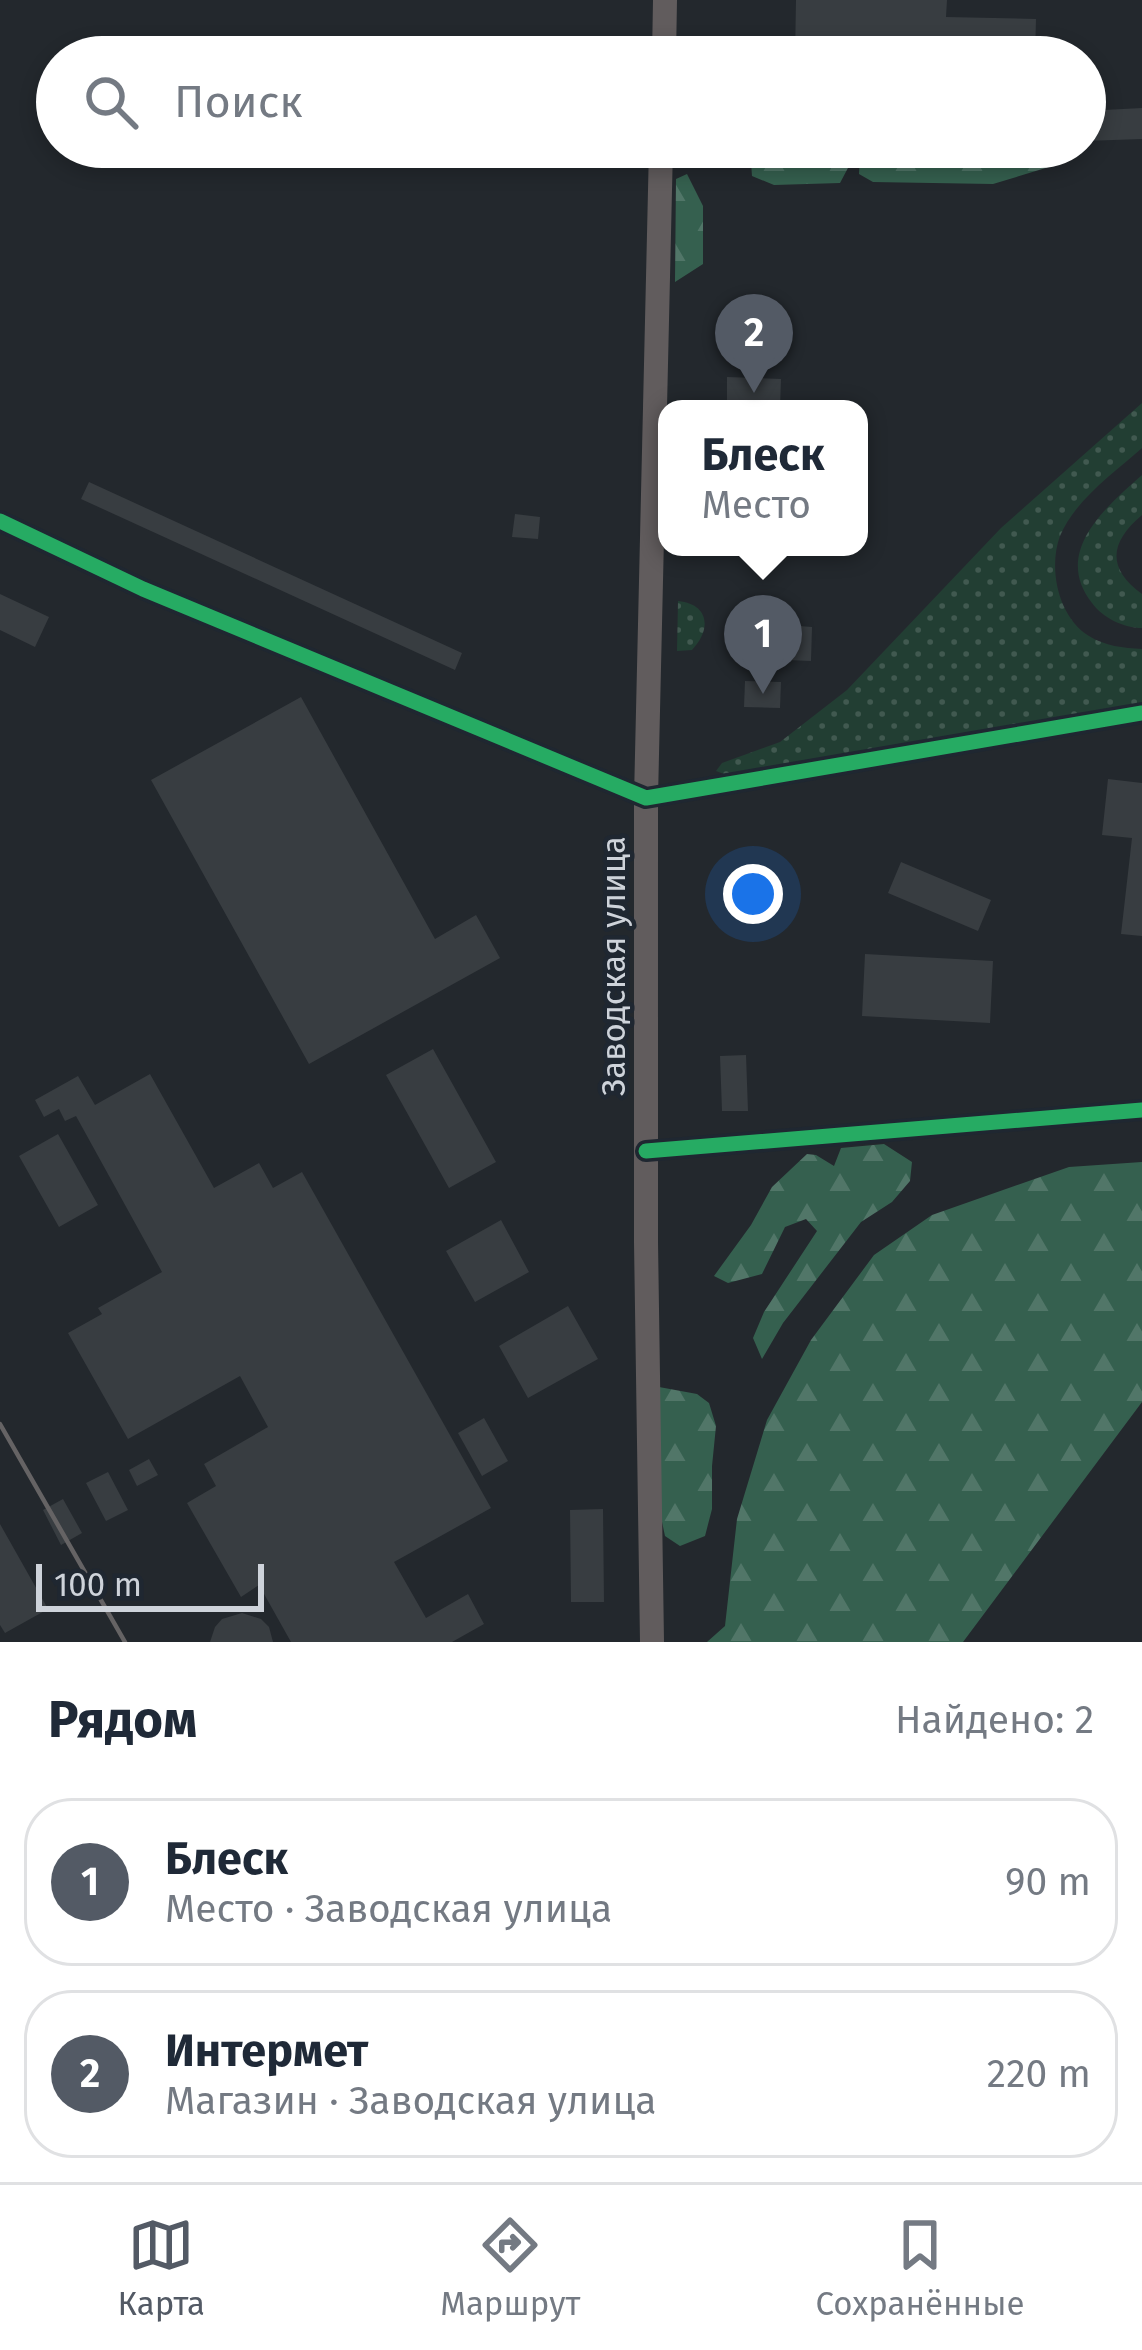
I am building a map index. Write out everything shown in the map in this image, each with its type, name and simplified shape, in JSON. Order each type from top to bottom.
[{"type":"main road","points":[[664,36],[665,0]]},
{"type":"main road","name":"Заводская улица","points":[[652,1642],[646,798],[661,168]]},
{"type":"street","points":[[0,521],[143,590],[646,798],[1142,713]]},
{"type":"street","points":[[646,1151],[1142,1110]]},
{"type":"green space","points":[[751,168],[848,168],[840,183],[774,185],[752,176]]},
{"type":"green space","points":[[859,168],[1046,168],[993,184],[873,182],[859,174]]},
{"type":"green space","points":[[687,174],[703,206],[703,264],[675,282],[676,179]]},
{"type":"green space","points":[[1142,403],[1142,448],[1075,511],[1060,536],[1055,562],[1058,591],[1078,628],[1101,642],[1142,649],[1142,703],[724,774],[716,771],[722,763],[780,742],[847,690],[1001,528]]},
{"type":"green space","points":[[1142,475],[1142,515],[1123,535],[1116,555],[1122,574],[1142,594],[1142,628],[1114,621],[1097,608],[1081,584],[1078,566],[1088,532]]},
{"type":"green space","points":[[678,601],[696,607],[704,619],[703,634],[692,650],[677,651]]},
{"type":"green space","points":[[884,1144],[912,1162],[910,1181],[892,1202],[861,1222],[783,1323],[762,1359],[753,1338],[764,1312],[817,1231],[806,1219],[785,1227],[762,1274],[728,1283],[714,1276],[772,1187],[807,1154],[834,1166],[841,1148]]},
{"type":"green space","points":[[1142,1162],[1142,1402],[963,1642],[707,1642],[725,1626],[737,1519],[767,1420],[811,1340],[874,1255],[932,1215],[1069,1167]]},
{"type":"green space","points":[[659,1387],[697,1394],[709,1403],[716,1426],[712,1509],[705,1536],[680,1546],[665,1536],[661,1517]]},
{"type":"building","points":[[796,0],[947,0],[946,17],[1036,19],[1036,36],[795,36]]},
{"type":"building","points":[[1142,108],[1142,139],[1106,140],[1106,110]]},
{"type":"building","points":[[727,377],[781,379],[780,400],[727,400]]},
{"type":"building","points":[[89,482],[462,653],[455,670],[81,499]]},
{"type":"building","points":[[515,514],[540,517],[538,539],[512,537]]},
{"type":"building","points":[[0,594],[49,617],[35,647],[0,630]]},
{"type":"building","points":[[786,625],[812,627],[811,661],[737,658],[738,640],[785,642]]},
{"type":"building","points":[[745,681],[781,682],[780,708],[744,707]]},
{"type":"building","points":[[301,697],[435,939],[476,915],[500,958],[309,1064],[151,780]]},
{"type":"building","points":[[1108,779],[1142,783],[1142,936],[1121,934],[1132,838],[1102,835]]},
{"type":"building","points":[[901,862],[991,900],[978,931],[888,893]]},
{"type":"building","points":[[865,954],[993,961],[990,1023],[862,1016]]},
{"type":"building","points":[[433,1049],[496,1162],[449,1188],[386,1075]]},
{"type":"building","points":[[746,1055],[748,1111],[722,1111],[720,1056]]},
{"type":"building","points":[[150,1074],[214,1188],[259,1163],[273,1188],[302,1172],[491,1508],[394,1562],[426,1618],[468,1594],[484,1624],[452,1642],[291,1642],[259,1585],[241,1597],[187,1503],[216,1486],[204,1464],[268,1427],[240,1376],[128,1439],[68,1333],[102,1314],[98,1308],[162,1272],[76,1116],[65,1121],[59,1109],[44,1117],[35,1100],[78,1076],[95,1105]]},
{"type":"building","points":[[58,1134],[98,1205],[59,1227],[19,1156]]},
{"type":"building","points":[[501,1220],[529,1272],[475,1302],[446,1251]]},
{"type":"building","points":[[568,1306],[598,1359],[528,1398],[499,1346]]},
{"type":"building","points":[[484,1418],[508,1461],[482,1476],[458,1433]]},
{"type":"building","points":[[149,1459],[158,1475],[137,1486],[129,1470]]},
{"type":"building","points":[[108,1472],[128,1510],[106,1521],[86,1483]]},
{"type":"building","points":[[63,1499],[82,1533],[61,1545],[43,1510]]},
{"type":"building","points":[[603,1509],[604,1602],[571,1602],[570,1510]]},
{"type":"building","points":[[0,1524],[48,1609],[5,1633],[0,1625]]},
{"type":"building","points":[[242,1613],[261,1619],[273,1642],[210,1642],[222,1619]]},
{"type":"railway","points":[[0,1424],[125,1642]]},
{"type":"cycle path","points":[[0,521],[143,589],[646,798],[1142,713]]},
{"type":"cycle path","points":[[646,1151],[1142,1110]]},
{"type":"place","name":"Интермет","points":[[754,393]]},
{"type":"place","name":"Блеск","points":[[763,694]]}]
